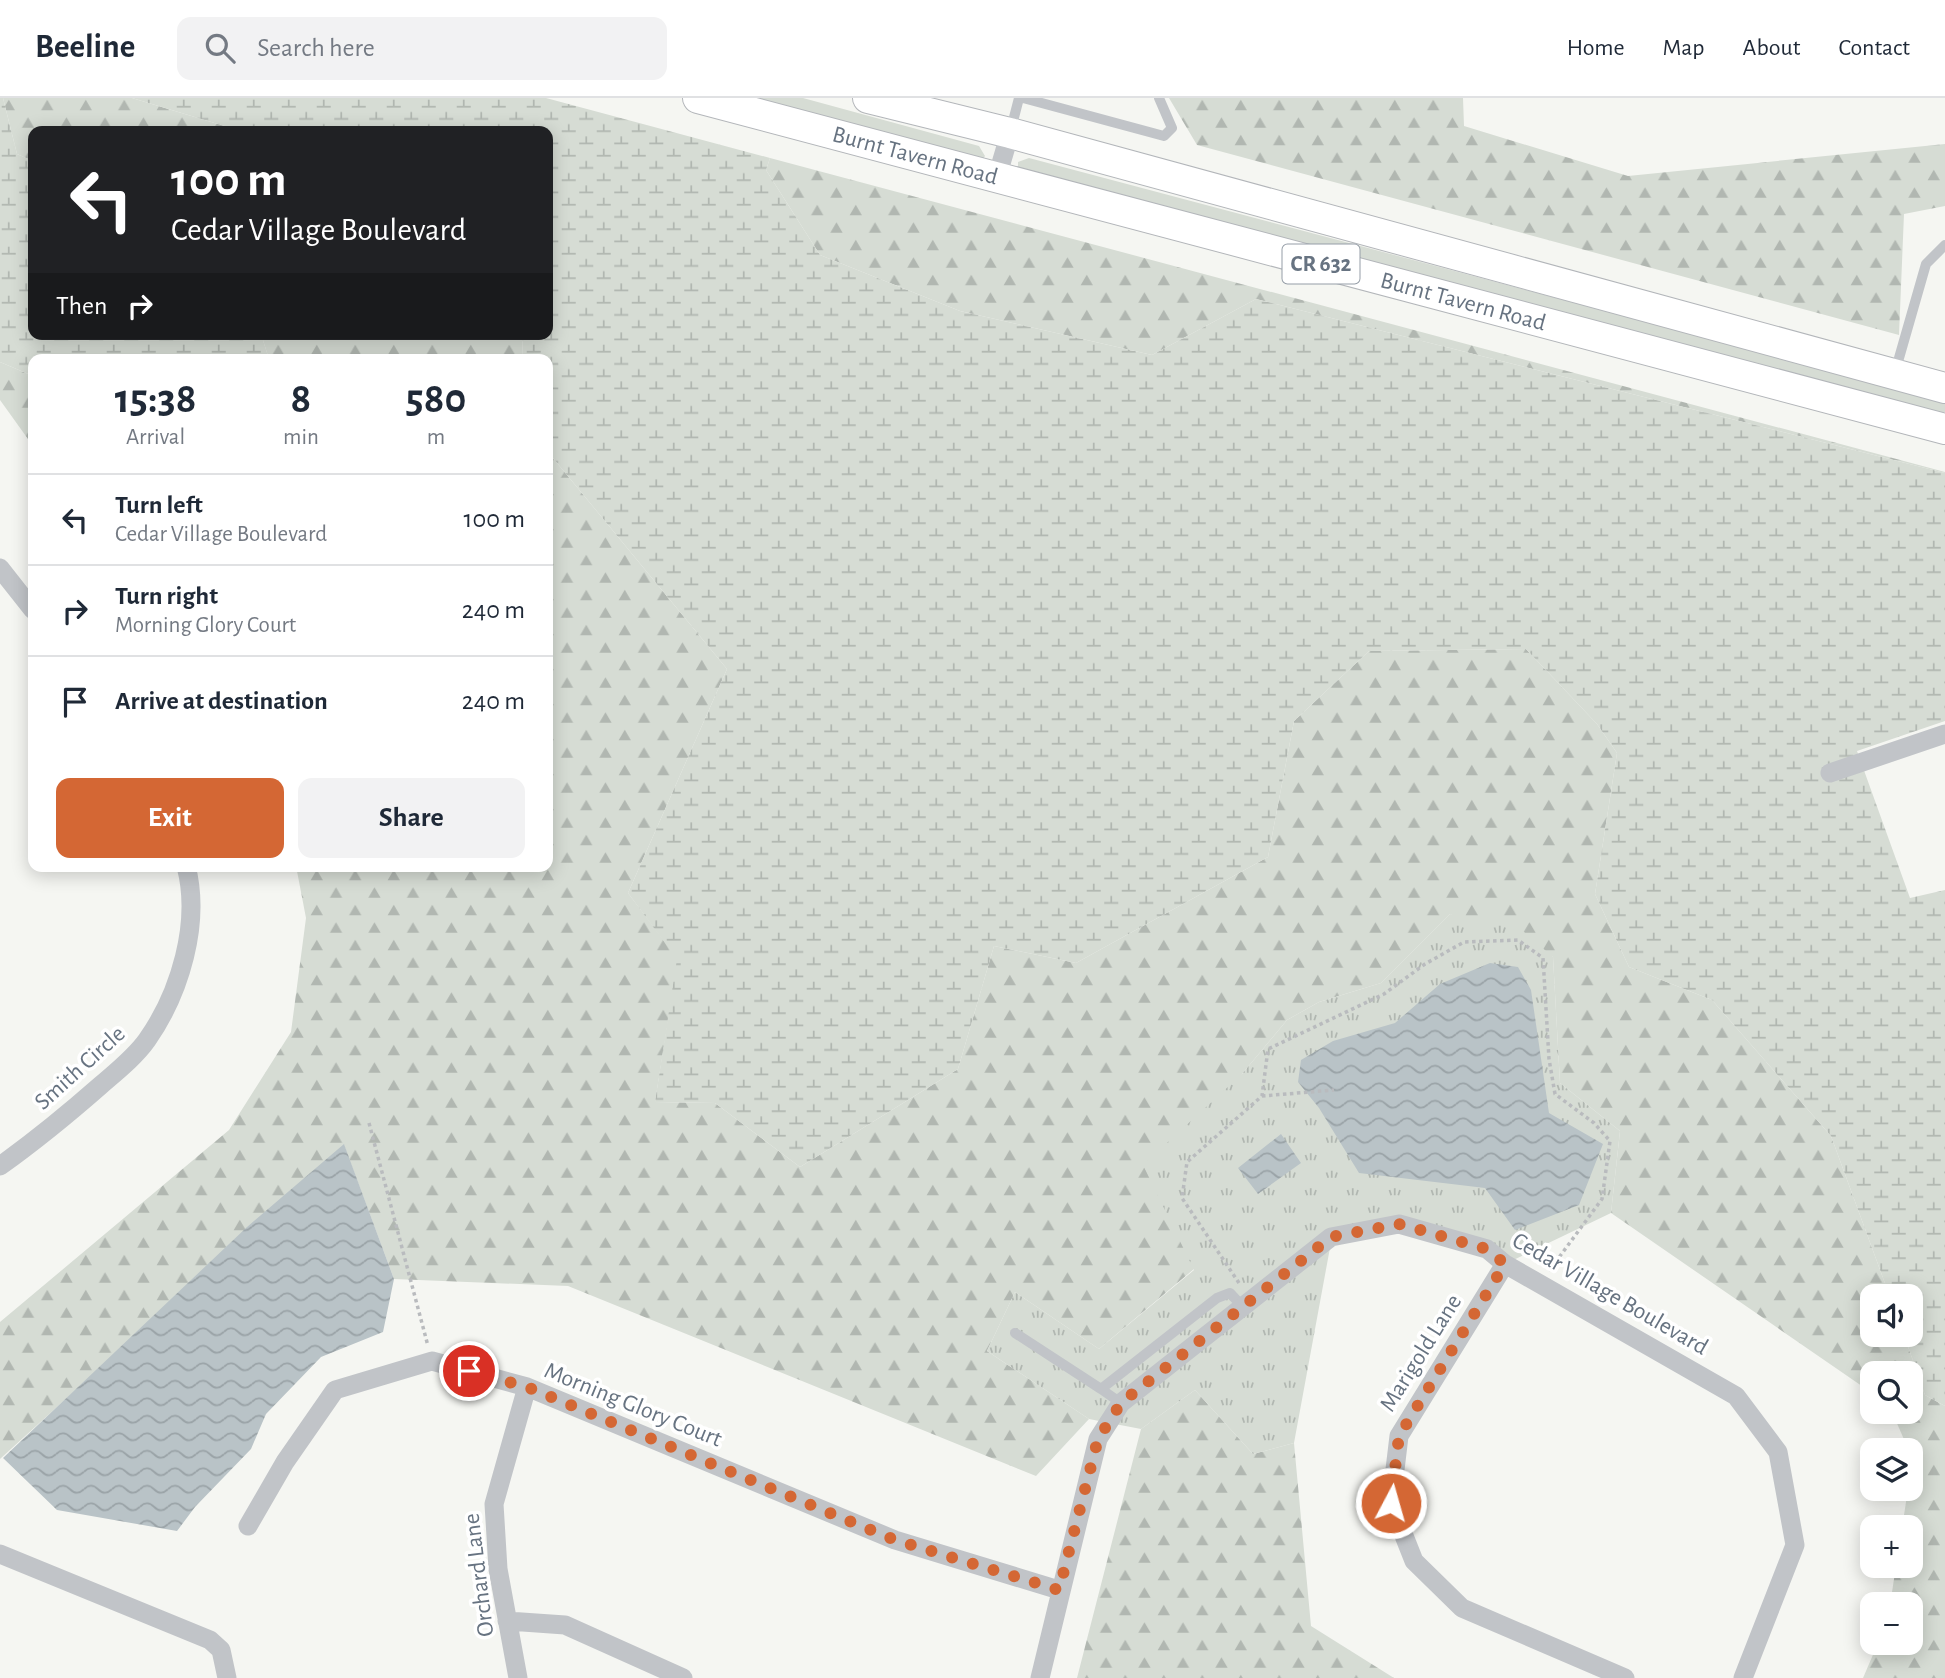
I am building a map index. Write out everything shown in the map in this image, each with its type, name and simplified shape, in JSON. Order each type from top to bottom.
[{"type":"main road","name":"Burnt Tavern Road","points":[[698,98],[1945,429]]},
{"type":"main road","name":"Burnt Tavern Road","points":[[869,98],[1010,133],[1945,388]]},
{"type":"street","points":[[997,177],[1010,133]]},
{"type":"street","points":[[0,568],[28,604]]},
{"type":"street","points":[[1830,773],[1945,734]]},
{"type":"street","name":"Smith Circle","points":[[0,1166],[57,1123],[146,1042],[164,1012],[181,967],[190,930],[186,872]]},
{"type":"street","name":"Cedar Village Boulevard","points":[[1040,1678],[1059,1590],[1098,1439],[1121,1403],[1331,1237],[1399,1224],[1487,1249],[1505,1264],[1736,1396],[1778,1452],[1794,1545],[1743,1678]]},
{"type":"street","name":"Marigold Lane","points":[[1505,1264],[1399,1436],[1391,1503],[1414,1561],[1462,1608],[1625,1678]]},
{"type":"street","points":[[248,1526],[285,1462],[335,1390],[432,1361]]},
{"type":"street","name":"Morning Glory Court","points":[[432,1361],[527,1387],[895,1540],[1059,1590]]},
{"type":"street","name":"Orchard Lane","points":[[518,1678],[498,1569],[494,1504],[527,1387]]},
{"type":"street","points":[[0,1554],[210,1640],[221,1650],[228,1678]]},
{"type":"street","points":[[507,1621],[565,1625],[683,1678]]},
{"type":"lane","points":[[1010,133],[1021,98],[1164,136],[1172,128],[1159,98]]},
{"type":"lane","points":[[1894,375],[1926,264],[1945,245]]},
{"type":"lane","points":[[1101,1389],[1217,1298],[1230,1293],[1246,1303]]},
{"type":"lane","points":[[1015,1334],[1121,1403]]},
{"type":"path","points":[[1262,1096],[1268,1049],[1384,993],[1425,964],[1464,942],[1518,940],[1543,958],[1549,1059],[1555,1094],[1594,1123],[1610,1141],[1602,1199],[1539,1284]]},
{"type":"path","points":[[1246,1303],[1182,1198],[1187,1162],[1262,1096],[1334,1090]]},
{"type":"path","points":[[369,1123],[432,1361]]},
{"type":"green space","points":[[0,98],[3,98],[17,154],[28,159],[28,340],[263,340],[267,354],[28,354],[28,374],[0,362]]},
{"type":"green space","points":[[3,98],[132,98],[224,126],[28,126],[28,159],[17,154]]},
{"type":"green space","points":[[132,98],[546,98],[770,158],[766,170],[820,255],[960,311],[1152,355],[1256,299],[1945,473],[1945,721],[1857,751],[1910,898],[1945,890],[1945,1406],[1925,1395],[1923,1361],[1913,1361],[1908,1347],[1923,1347],[1923,1284],[1885,1284],[1831,1136],[1712,1000],[1629,967],[1595,894],[1617,753],[1597,724],[1526,649],[1369,651],[1294,721],[1268,857],[1076,963],[994,946],[958,1069],[800,1167],[715,1103],[655,1102],[677,959],[628,893],[727,669],[553,458],[553,354],[523,354],[522,340],[553,340],[553,126],[224,126]]},
{"type":"green space","points":[[733,98],[803,98],[979,146],[985,156],[983,159]]},
{"type":"green space","points":[[1169,98],[1463,98],[1464,126],[1628,176],[1945,144],[1945,206],[1904,214],[1899,335],[1197,145]]},
{"type":"green space","points":[[770,158],[1945,473],[1256,299],[1152,355],[960,311],[820,255],[766,170]]},
{"type":"green space","points":[[1029,158],[1888,386],[1945,402],[1945,412],[1933,416],[1018,169],[1018,162]]},
{"type":"green space","points":[[263,340],[522,340],[523,354],[267,354]]},
{"type":"green space","points":[[0,362],[28,374],[28,439],[0,400]]},
{"type":"green space","points":[[553,458],[727,669],[628,893],[678,959],[655,1102],[715,1103],[800,1167],[958,1069],[994,946],[1076,963],[1268,857],[1294,721],[1369,651],[1526,649],[1597,724],[1617,753],[1595,894],[1629,967],[1712,1000],[1831,1136],[1885,1284],[1860,1284],[1860,1347],[1908,1347],[1913,1361],[1860,1361],[1860,1385],[1611,1213],[1620,1131],[1560,1083],[1553,957],[1450,914],[1381,983],[1319,1002],[1287,1020],[1242,1074],[1194,1269],[1099,1349],[1015,1292],[987,1351],[1089,1419],[1036,1476],[568,1286],[394,1279],[344,1145],[0,1459],[0,1322],[229,1130],[291,1032],[306,918],[297,872],[553,872]]},
{"type":"green space","points":[[1450,914],[1516,925],[1553,957],[1560,1083],[1620,1131],[1611,1213],[1505,1264],[1399,1224],[1332,1237],[1294,1443],[1253,1454],[1195,1390],[1141,1429],[1089,1419],[987,1351],[1015,1292],[1099,1349],[1194,1270],[1143,1165],[1242,1074],[1287,1020],[1319,1002],[1381,983]]},
{"type":"green space","points":[[1923,1389],[1925,1395],[1945,1406],[1945,1678],[1863,1678],[1873,1655],[1923,1655],[1923,1592],[1892,1592],[1894,1578],[1923,1578],[1923,1515],[1904,1515],[1906,1501],[1923,1501],[1923,1438],[1903,1438],[1897,1424],[1923,1424]]},
{"type":"green space","points":[[1195,1390],[1253,1454],[1294,1443],[1311,1626],[1394,1678],[1077,1678],[1141,1429]]},
{"type":"water","points":[[1490,963],[1518,967],[1531,990],[1549,1113],[1603,1144],[1579,1205],[1515,1230],[1485,1188],[1359,1173],[1319,1108],[1298,1082],[1301,1060],[1333,1041],[1395,1023],[1440,984]]},
{"type":"water","points":[[1281,1134],[1301,1163],[1258,1194],[1238,1168]]},
{"type":"water","points":[[344,1144],[394,1279],[383,1332],[321,1357],[266,1414],[251,1449],[195,1507],[177,1531],[57,1510],[3,1458],[247,1227]]},
{"type":"route","points":[[469,1371],[527,1387],[895,1540],[1059,1590],[1098,1439],[1121,1403],[1331,1237],[1399,1224],[1487,1249],[1505,1264],[1399,1436],[1391,1503]]}]
